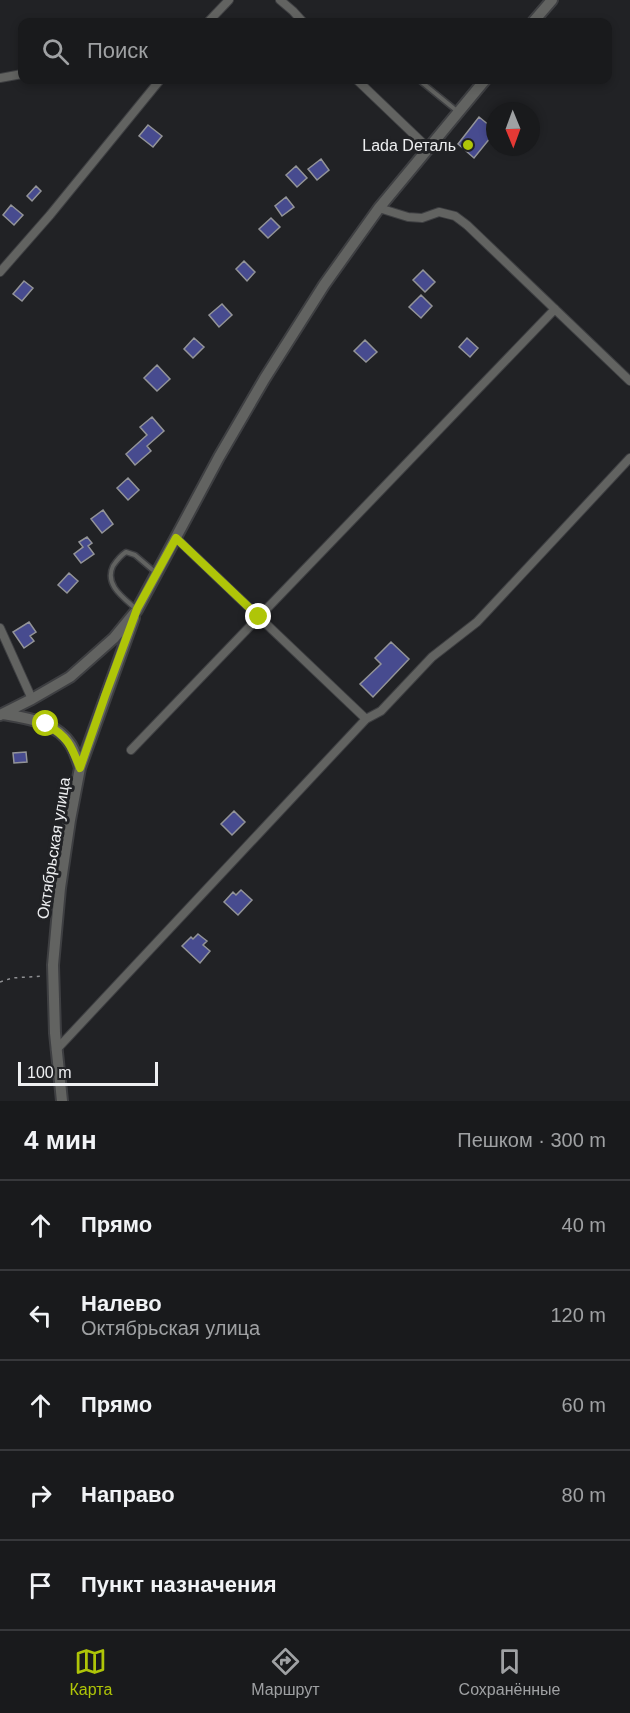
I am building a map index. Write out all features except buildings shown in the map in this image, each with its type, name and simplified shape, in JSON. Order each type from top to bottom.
[{"type":"street","points":[[212,18],[229,0]]},
{"type":"street","points":[[280,0],[299,18]]},
{"type":"street","points":[[536,18],[552,0]]},
{"type":"street","points":[[0,69],[4,78]]},
{"type":"street","points":[[0,272],[50,215],[157,84]]},
{"type":"street","points":[[361,84],[428,148]]},
{"type":"street","points":[[1,714],[70,677],[114,638],[137,609],[264,378],[324,285],[379,208],[482,84]]},
{"type":"street","points":[[379,208],[408,217],[422,218],[439,213],[455,216],[630,381]]},
{"type":"street","points":[[131,750],[555,309]]},
{"type":"street","points":[[56,1050],[366,719],[381,711],[432,657],[477,622],[630,458]]},
{"type":"street","points":[[176,538],[366,719]]},
{"type":"street","name":"Октябрьская улица","points":[[62,1101],[56,1050],[53,975],[60,888],[70,820],[80,768],[137,609]]},
{"type":"street","points":[[0,628],[32,699]]},
{"type":"street","points":[[1,714],[32,719],[60,732],[71,745],[80,768]]},
{"type":"lane","points":[[424,84],[458,112]]},
{"type":"lane","points":[[137,609],[115,591],[110,578],[112,569],[120,556],[126,552],[135,555],[157,573]]},
{"type":"path","points":[[0,982],[12,978],[53,975]]},
{"type":"place","name":"Lada Dеталь","points":[[468,145]]},
{"type":"route","points":[[46,724],[60,732],[71,745],[80,768],[137,609],[176,538],[259,617]]}]
